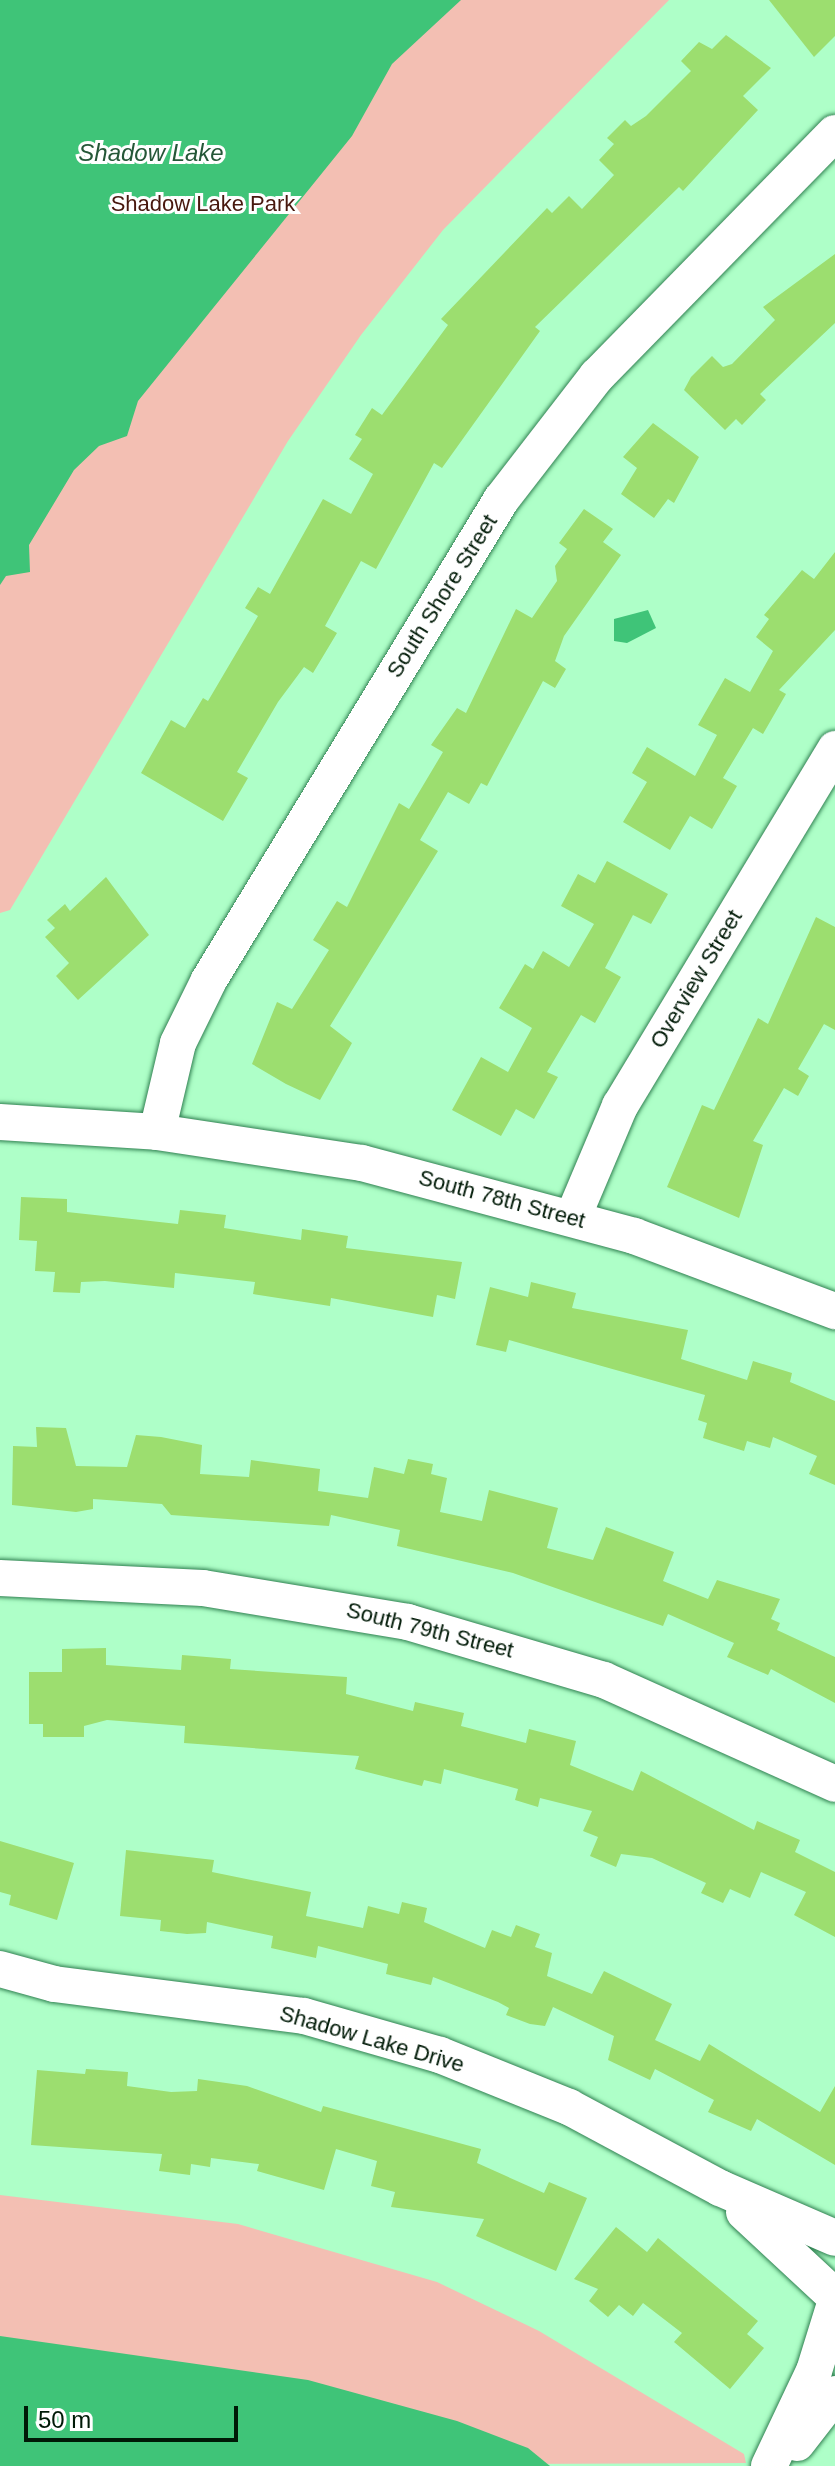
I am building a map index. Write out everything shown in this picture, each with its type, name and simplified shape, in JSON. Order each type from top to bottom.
[{"type":"street","name":"South Shore Street","points":[[157,1132],[178,1043],[209,980],[501,500],[597,376],[835,133]]},
{"type":"street","name":"Overview Street","points":[[573,1217],[620,1106],[835,749]]},
{"type":"street","points":[[0,1122],[157,1132]]},
{"type":"street","name":"South 78th Street","points":[[157,1132],[362,1163],[573,1217],[835,1311]]},
{"type":"street","name":"South 79th Street","points":[[0,1578],[203,1588],[408,1622],[604,1680],[835,1784]]},
{"type":"street","name":"Shadow Lake Drive","points":[[0,1969],[54,1984],[304,2016],[440,2055],[582,2113],[720,2188],[835,2238]]},
{"type":"street","name":"Shadow Lake Drive","points":[[720,2188],[833,2296]]},
{"type":"street","points":[[769,2466],[814,2371],[833,2296]]},
{"type":"street","points":[[778,2466],[835,2394]]},
{"type":"green space","name":"Shadow Lake Park","points":[[0,0],[669,0],[443,230],[361,335],[288,441],[10,910],[0,913]]},
{"type":"green space","points":[[0,2195],[238,2224],[437,2282],[539,2331],[744,2454],[746,2463],[0,2466]]},
{"type":"water","name":"Shadow Lake","points":[[0,0],[461,0],[392,64],[352,136],[138,401],[127,436],[99,446],[74,470],[29,545],[30,572],[6,576],[0,585]]},
{"type":"water","points":[[648,610],[656,628],[627,643],[614,641],[614,619]]},
{"type":"water","points":[[0,2336],[308,2380],[457,2421],[528,2448],[550,2466],[0,2466]]},
{"type":"building","points":[[769,0],[835,0],[835,36],[814,57]]},
{"type":"building","points":[[726,35],[771,68],[743,96],[758,110],[683,191],[679,187],[535,327],[540,331],[442,468],[434,463],[376,569],[361,561],[325,626],[337,633],[313,673],[304,667],[278,702],[237,772],[248,778],[223,821],[141,773],[171,720],[185,728],[203,698],[208,701],[258,616],[245,608],[258,587],[270,594],[323,499],[351,514],[373,474],[349,459],[362,439],[355,435],[372,408],[382,415],[448,325],[441,319],[547,208],[552,213],[569,196],[582,209],[614,175],[599,160],[614,144],[607,138],[625,120],[631,126],[646,116],[691,71],[681,61],[699,42],[712,49]]},
{"type":"building","points":[[835,254],[835,323],[760,394],[766,400],[742,425],[736,419],[725,430],[684,390],[691,377],[712,356],[723,367],[732,364],[775,320],[763,307]]},
{"type":"building","points":[[653,423],[699,457],[674,503],[668,499],[654,518],[621,494],[637,468],[623,457]]},
{"type":"building","points":[[584,509],[613,529],[603,542],[621,555],[564,636],[555,661],[566,669],[555,688],[543,681],[487,786],[481,783],[469,804],[448,792],[420,840],[438,851],[330,1026],[352,1043],[320,1100],[286,1084],[252,1064],[277,1002],[292,1009],[329,950],[313,940],[337,901],[347,907],[399,803],[409,809],[443,752],[431,745],[457,708],[466,713],[516,609],[532,618],[557,581],[555,566],[567,549],[559,543]]},
{"type":"building","points":[[835,552],[835,630],[779,690],[786,694],[763,734],[753,728],[723,778],[737,786],[712,829],[690,816],[670,850],[623,822],[647,782],[632,773],[647,747],[695,776],[717,735],[698,725],[725,678],[750,692],[773,651],[756,637],[769,619],[764,615],[802,570],[814,579]]},
{"type":"building","points":[[607,861],[668,894],[651,924],[633,915],[605,968],[621,977],[595,1023],[581,1015],[547,1072],[558,1077],[534,1119],[516,1109],[501,1136],[452,1110],[481,1057],[508,1072],[532,1028],[499,1008],[525,964],[533,969],[543,951],[569,967],[594,924],[561,906],[578,874],[595,883]]},
{"type":"building","points":[[106,877],[149,935],[78,1000],[56,976],[69,963],[45,937],[55,928],[47,920],[65,904],[70,911]]},
{"type":"building","points":[[816,917],[835,927],[835,1030],[824,1024],[798,1069],[809,1076],[798,1096],[784,1088],[753,1141],[763,1145],[739,1218],[667,1187],[702,1105],[714,1110],[758,1018],[768,1024]]},
{"type":"building","points":[[21,1197],[67,1199],[67,1212],[178,1224],[180,1210],[226,1215],[224,1228],[301,1240],[302,1229],[348,1236],[346,1248],[462,1262],[455,1299],[437,1295],[433,1317],[331,1298],[330,1306],[253,1294],[255,1282],[175,1273],[174,1288],[105,1281],[81,1282],[80,1293],[53,1292],[55,1272],[35,1271],[37,1241],[19,1240]]},
{"type":"building","points":[[531,1282],[576,1293],[572,1308],[688,1330],[681,1359],[747,1380],[753,1361],[792,1373],[790,1382],[835,1401],[835,1485],[809,1474],[817,1456],[773,1437],[770,1448],[747,1441],[744,1451],[703,1438],[707,1423],[698,1420],[705,1395],[509,1340],[506,1352],[476,1345],[490,1287],[528,1297]]},
{"type":"building","points":[[36,1427],[66,1428],[76,1466],[127,1467],[136,1435],[161,1437],[202,1445],[200,1474],[249,1477],[251,1460],[320,1469],[318,1491],[368,1498],[374,1467],[404,1474],[408,1459],[433,1464],[431,1474],[447,1478],[440,1512],[482,1521],[489,1490],[558,1508],[547,1548],[593,1560],[606,1527],[674,1552],[663,1581],[708,1599],[717,1580],[780,1599],[771,1619],[780,1623],[777,1630],[835,1657],[835,1703],[771,1669],[768,1675],[727,1657],[734,1643],[668,1614],[663,1626],[513,1573],[397,1546],[400,1530],[331,1515],[329,1526],[171,1515],[162,1504],[93,1499],[93,1509],[76,1512],[12,1505],[13,1446],[37,1447]]},
{"type":"building","points":[[106,1648],[106,1665],[181,1670],[182,1655],[231,1659],[230,1669],[347,1677],[346,1694],[413,1711],[415,1702],[464,1713],[461,1726],[526,1743],[529,1729],[576,1741],[570,1765],[633,1791],[641,1771],[754,1830],[757,1821],[800,1840],[795,1852],[835,1872],[835,1937],[794,1915],[806,1892],[761,1872],[750,1898],[730,1889],[723,1903],[701,1893],[706,1883],[652,1858],[621,1854],[616,1867],[590,1856],[598,1837],[583,1831],[592,1811],[540,1798],[538,1807],[515,1800],[518,1789],[444,1769],[441,1784],[424,1780],[422,1786],[355,1769],[359,1756],[184,1743],[185,1726],[107,1720],[84,1726],[84,1737],[43,1737],[43,1724],[29,1724],[29,1672],[62,1672],[62,1649]]},
{"type":"building","points":[[0,1841],[74,1863],[57,1920],[9,1905],[11,1895],[0,1892]]},
{"type":"building","points":[[126,1850],[214,1860],[212,1872],[311,1892],[306,1916],[363,1928],[368,1906],[399,1914],[402,1902],[427,1908],[424,1922],[485,1948],[492,1930],[511,1937],[516,1925],[540,1934],[535,1947],[552,1953],[547,1976],[592,1994],[604,1971],[672,2004],[655,2040],[700,2061],[709,2044],[820,2112],[835,2086],[835,2165],[757,2119],[751,2131],[708,2112],[714,2100],[655,2069],[650,2080],[608,2060],[614,2036],[553,2007],[545,2026],[530,2024],[506,2015],[509,2008],[498,2002],[433,1977],[431,1985],[386,1974],[388,1964],[318,1946],[316,1958],[271,1948],[273,1936],[207,1922],[206,1933],[187,1934],[160,1931],[161,1920],[120,1916]]},
{"type":"building","points":[[86,2069],[128,2072],[127,2086],[171,2092],[197,2091],[198,2079],[247,2086],[321,2112],[323,2106],[481,2149],[477,2163],[544,2193],[549,2182],[587,2198],[556,2271],[476,2236],[484,2219],[391,2207],[395,2192],[371,2186],[377,2161],[336,2149],[324,2190],[257,2171],[259,2164],[211,2158],[210,2167],[191,2164],[190,2175],[159,2171],[162,2154],[31,2145],[37,2070],[85,2074]]},
{"type":"building","points":[[616,2227],[647,2252],[658,2238],[758,2321],[747,2334],[764,2348],[730,2389],[674,2342],[682,2333],[643,2303],[633,2316],[619,2305],[608,2317],[589,2301],[598,2289],[574,2279]]}]
